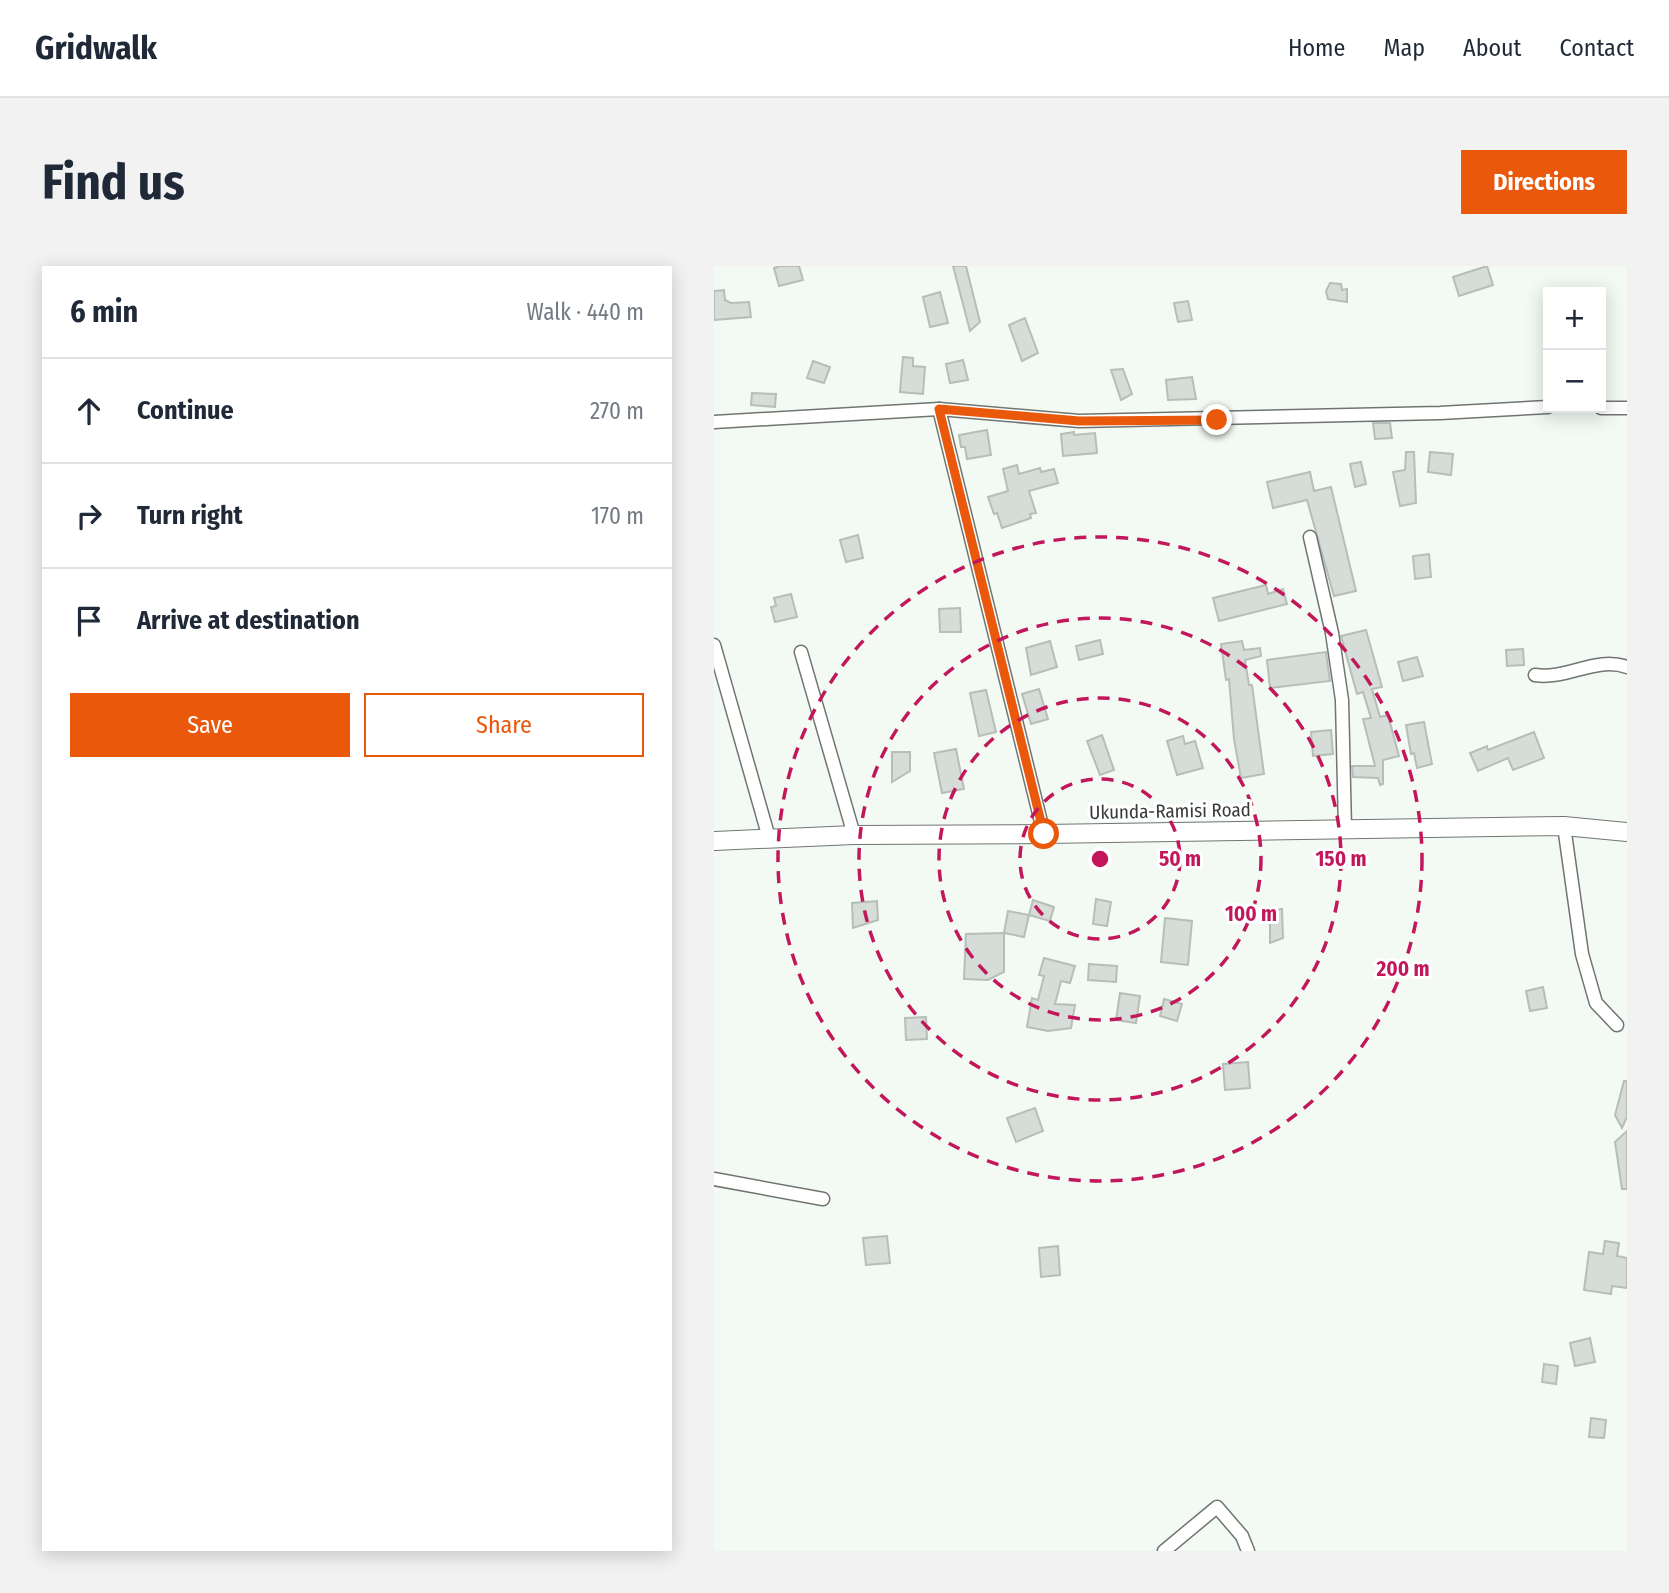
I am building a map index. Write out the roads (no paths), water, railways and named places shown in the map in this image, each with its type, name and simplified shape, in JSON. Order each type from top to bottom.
[{"type":"highway","name":"Ukunda-Ramisi Road","points":[[714,841],[855,835],[1564,826],[1627,832]]},
{"type":"street","points":[[714,422],[939,409],[1079,421],[1440,413],[1543,407]]},
{"type":"street","points":[[1606,408],[1627,408]]},
{"type":"street","points":[[939,409],[1044,834]]},
{"type":"street","points":[[1310,537],[1332,633],[1342,700],[1345,829]]},
{"type":"street","points":[[714,645],[769,838]]},
{"type":"street","points":[[801,652],[855,835]]},
{"type":"street","points":[[1535,675],[1545,677],[1597,664],[1616,663],[1627,667]]},
{"type":"street","points":[[1564,826],[1582,954],[1596,1003],[1618,1025]]},
{"type":"street","points":[[714,1180],[823,1199]]},
{"type":"street","points":[[1164,1551],[1217,1507],[1242,1536],[1248,1551]]}]
